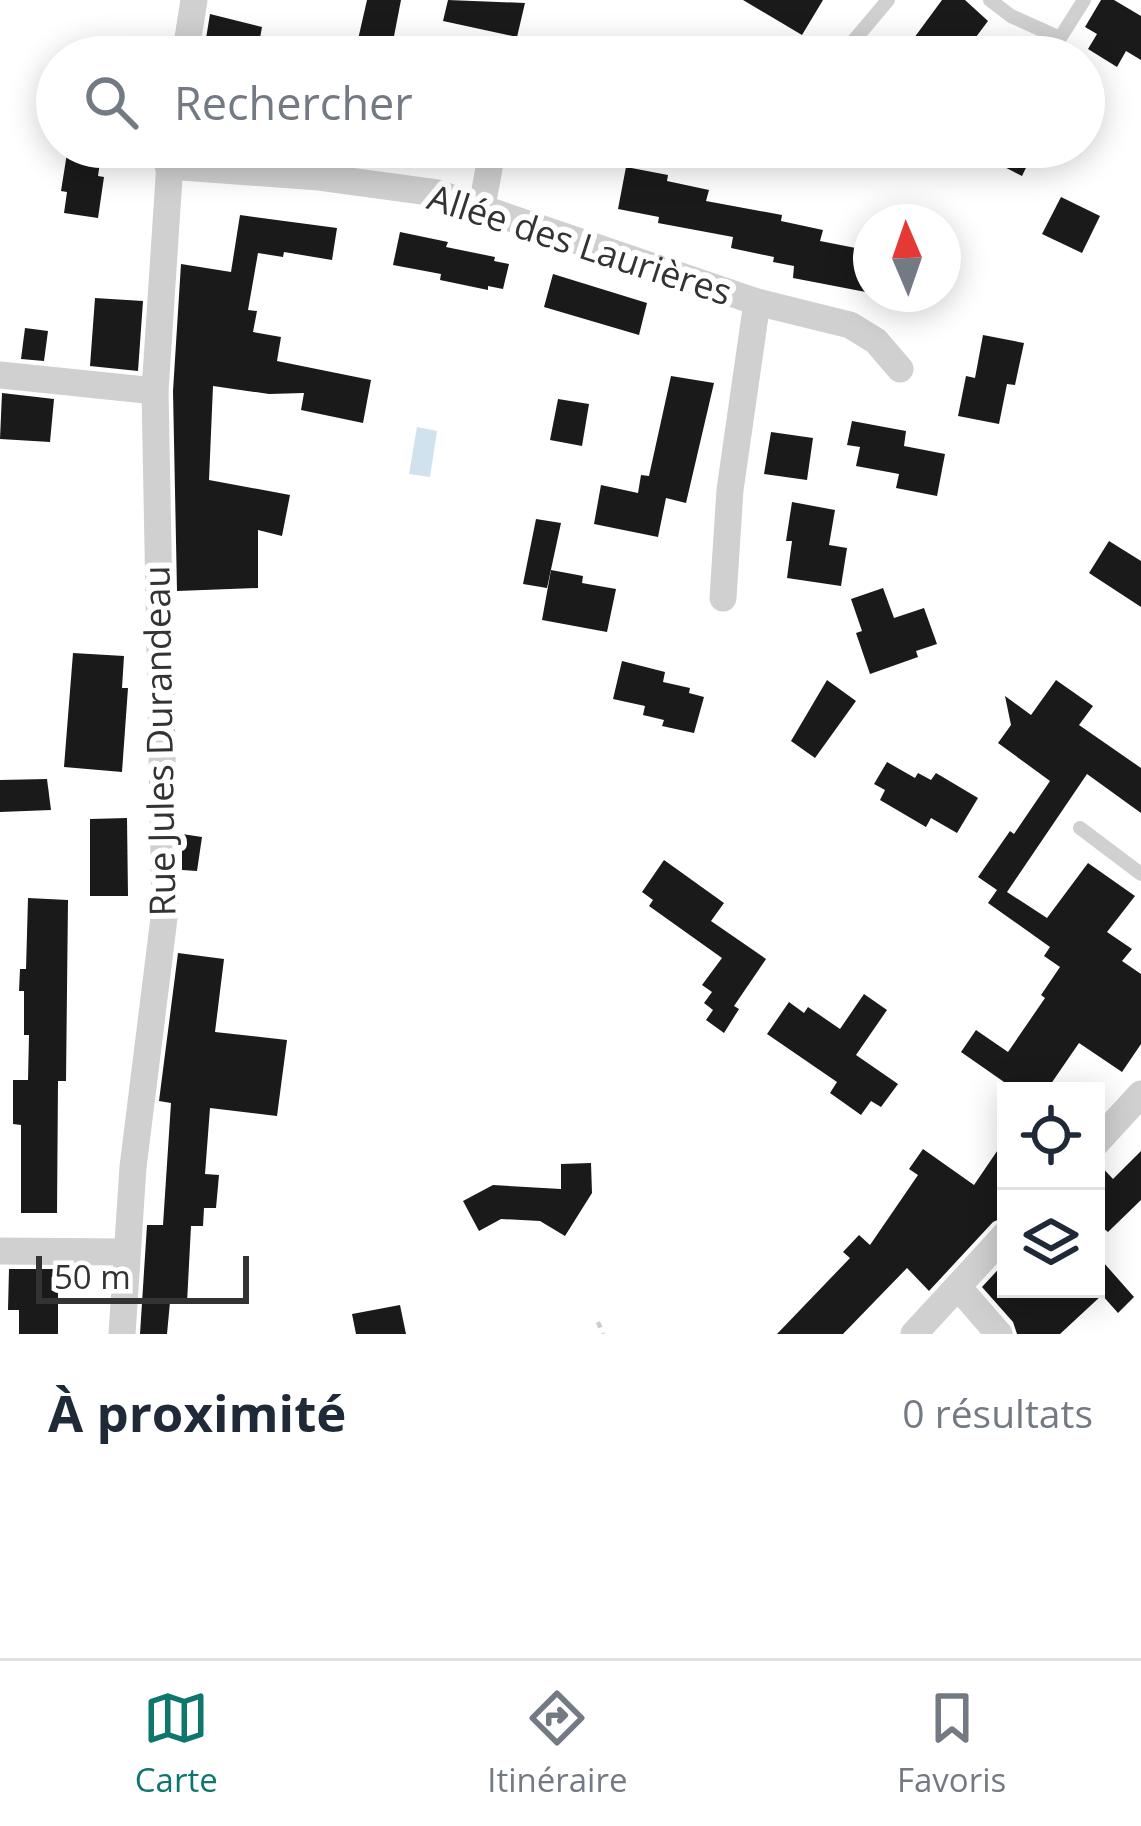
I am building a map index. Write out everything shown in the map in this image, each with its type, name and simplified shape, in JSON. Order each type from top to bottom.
[{"type":"street","points":[[188,36],[194,0]]},
{"type":"street","name":"Rue Jules Durandeau","points":[[122,1334],[125,1252],[165,910],[154,391],[168,168]]},
{"type":"street","name":"Allée des Laurières","points":[[252,168],[437,193],[482,206],[758,302],[850,325],[876,341],[900,369]]},
{"type":"street","points":[[482,206],[489,168]]},
{"type":"street","points":[[723,598],[730,490],[758,302]]},
{"type":"street","points":[[0,375],[154,391]]},
{"type":"street","points":[[1105,1134],[1141,1094]]},
{"type":"street","points":[[914,1334],[997,1244]]},
{"type":"street","points":[[0,1251],[125,1252]]},
{"type":"street","points":[[959,1288],[999,1334]]},
{"type":"lane","points":[[858,36],[889,0]]},
{"type":"lane","points":[[990,0],[1011,16],[1056,36]]},
{"type":"lane","points":[[1061,36],[1084,0]]},
{"type":"lane","points":[[1079,828],[1141,874]]},
{"type":"path","points":[[598,1322],[603,1334]]},
{"type":"water","points":[[417,427],[437,431],[430,477],[409,474]]},
{"type":"building","points":[[367,0],[401,0],[394,36],[359,36]]},
{"type":"building","points":[[448,0],[525,3],[517,36],[443,21]]},
{"type":"building","points":[[743,0],[823,0],[802,35]]},
{"type":"building","points":[[942,0],[965,0],[988,21],[977,36],[915,36]]},
{"type":"building","points":[[1101,0],[1114,0],[1141,16],[1141,60],[1126,51],[1117,67],[1105,60],[1105,36],[1096,36],[1085,27]]},
{"type":"building","points":[[210,14],[262,27],[260,36],[206,36]]},
{"type":"building","points":[[65,168],[99,168],[98,176],[104,177],[98,218],[64,213],[67,192],[61,191]]},
{"type":"building","points":[[626,168],[668,175],[667,181],[709,190],[706,201],[782,215],[781,221],[823,230],[820,241],[853,247],[853,290],[793,278],[794,266],[731,248],[733,237],[658,223],[659,217],[618,209]]},
{"type":"building","points":[[1061,197],[1100,216],[1082,253],[1042,234]]},
{"type":"building","points":[[240,215],[337,228],[332,260],[258,253],[248,310],[257,311],[253,332],[281,337],[277,361],[371,380],[363,423],[301,410],[304,393],[269,394],[213,386],[209,480],[290,495],[282,536],[258,530],[258,588],[177,591],[173,391],[181,264],[231,272]]},
{"type":"building","points":[[400,232],[448,242],[446,247],[509,264],[503,289],[440,280],[441,274],[393,265]]},
{"type":"building","points":[[553,274],[647,303],[639,335],[544,307]]},
{"type":"building","points":[[95,298],[143,301],[138,371],[90,366]]},
{"type":"building","points":[[25,328],[48,331],[44,361],[21,359]]},
{"type":"building","points":[[983,335],[1024,343],[1015,385],[1007,384],[999,424],[958,416],[966,376],[975,378]]},
{"type":"building","points":[[671,376],[714,383],[686,503],[666,498],[658,537],[594,524],[601,485],[638,493],[641,475],[649,476]]},
{"type":"building","points":[[2,393],[54,399],[50,442],[0,439]]},
{"type":"building","points":[[558,399],[589,404],[582,446],[550,440]]},
{"type":"building","points":[[852,421],[906,431],[904,446],[945,454],[937,496],[896,488],[899,474],[856,466],[860,447],[847,445]]},
{"type":"building","points":[[771,432],[813,438],[807,480],[764,474]]},
{"type":"building","points":[[792,502],[835,510],[829,545],[847,548],[841,586],[787,578]]},
{"type":"building","points":[[536,519],[561,523],[547,588],[523,584]]},
{"type":"building","points":[[1109,541],[1141,561],[1141,607],[1089,573]]},
{"type":"building","points":[[551,570],[583,576],[582,583],[616,589],[607,632],[542,620]]},
{"type":"building","points":[[883,588],[894,618],[924,608],[937,644],[916,651],[918,657],[870,674],[851,599]]},
{"type":"building","points":[[73,653],[124,656],[122,688],[128,688],[122,772],[64,767]]},
{"type":"building","points":[[622,661],[665,672],[663,682],[690,688],[689,693],[704,697],[694,733],[662,726],[664,720],[643,715],[645,706],[613,699]]},
{"type":"building","points":[[827,680],[856,701],[815,758],[791,741]]},
{"type":"building","points":[[1056,680],[1093,706],[1079,725],[1141,768],[1141,813],[1087,774],[1007,892],[1047,918],[1088,863],[1135,896],[1107,932],[1132,949],[1122,961],[1141,974],[1141,1044],[1122,1072],[1079,1043],[1052,1082],[1004,1082],[961,1052],[976,1030],[1008,1052],[1060,967],[1044,956],[1050,947],[988,903],[997,890],[978,877],[1050,781],[998,743],[1011,725],[1005,696],[1031,715]]},
{"type":"building","points":[[887,762],[915,778],[918,773],[931,780],[936,773],[978,798],[957,833],[931,818],[926,827],[880,800],[885,790],[874,784]]},
{"type":"building","points":[[47,779],[51,810],[0,812],[0,780]]},
{"type":"building","points":[[127,818],[128,896],[90,896],[90,819]]},
{"type":"building","points":[[182,834],[202,837],[197,871],[182,870]]},
{"type":"building","points":[[664,860],[724,903],[711,921],[766,959],[734,1006],[739,1009],[724,1033],[706,1020],[713,1010],[704,1003],[712,992],[702,985],[722,958],[649,906],[653,900],[642,892]]},
{"type":"building","points":[[28,898],[68,900],[66,1081],[58,1081],[57,1213],[21,1213],[21,1125],[13,1124],[13,1080],[28,1080],[29,1035],[24,1035],[24,991],[19,991],[20,969],[26,969]]},
{"type":"building","points":[[178,953],[224,959],[215,1032],[287,1040],[277,1116],[210,1108],[205,1174],[219,1175],[216,1208],[204,1208],[203,1226],[191,1226],[187,1303],[170,1302],[167,1334],[140,1334],[147,1225],[163,1225],[171,1103],[159,1101]]},
{"type":"building","points":[[864,994],[887,1010],[856,1055],[898,1084],[881,1107],[871,1101],[861,1115],[830,1093],[837,1082],[767,1034],[789,1002],[804,1013],[808,1007],[840,1029]]},
{"type":"building","points":[[923,1149],[974,1185],[997,1151],[997,1220],[929,1291],[907,1268],[843,1334],[777,1334],[850,1258],[843,1252],[859,1235],[870,1245],[918,1175],[909,1169]]},
{"type":"building","points":[[1141,1151],[1141,1200],[1108,1232],[1105,1171],[1113,1179]]},
{"type":"building","points":[[591,1163],[592,1193],[565,1236],[540,1221],[501,1219],[479,1231],[463,1201],[493,1185],[561,1189],[561,1164]]},
{"type":"building","points":[[1105,1264],[1134,1297],[1118,1313],[1105,1298]]},
{"type":"building","points":[[9,1269],[58,1269],[58,1334],[19,1334],[19,1310],[8,1310]]},
{"type":"building","points":[[997,1271],[997,1298],[1099,1298],[1060,1334],[1017,1334],[1013,1322],[982,1287]]},
{"type":"building","points":[[400,1305],[406,1334],[356,1334],[352,1314]]}]
